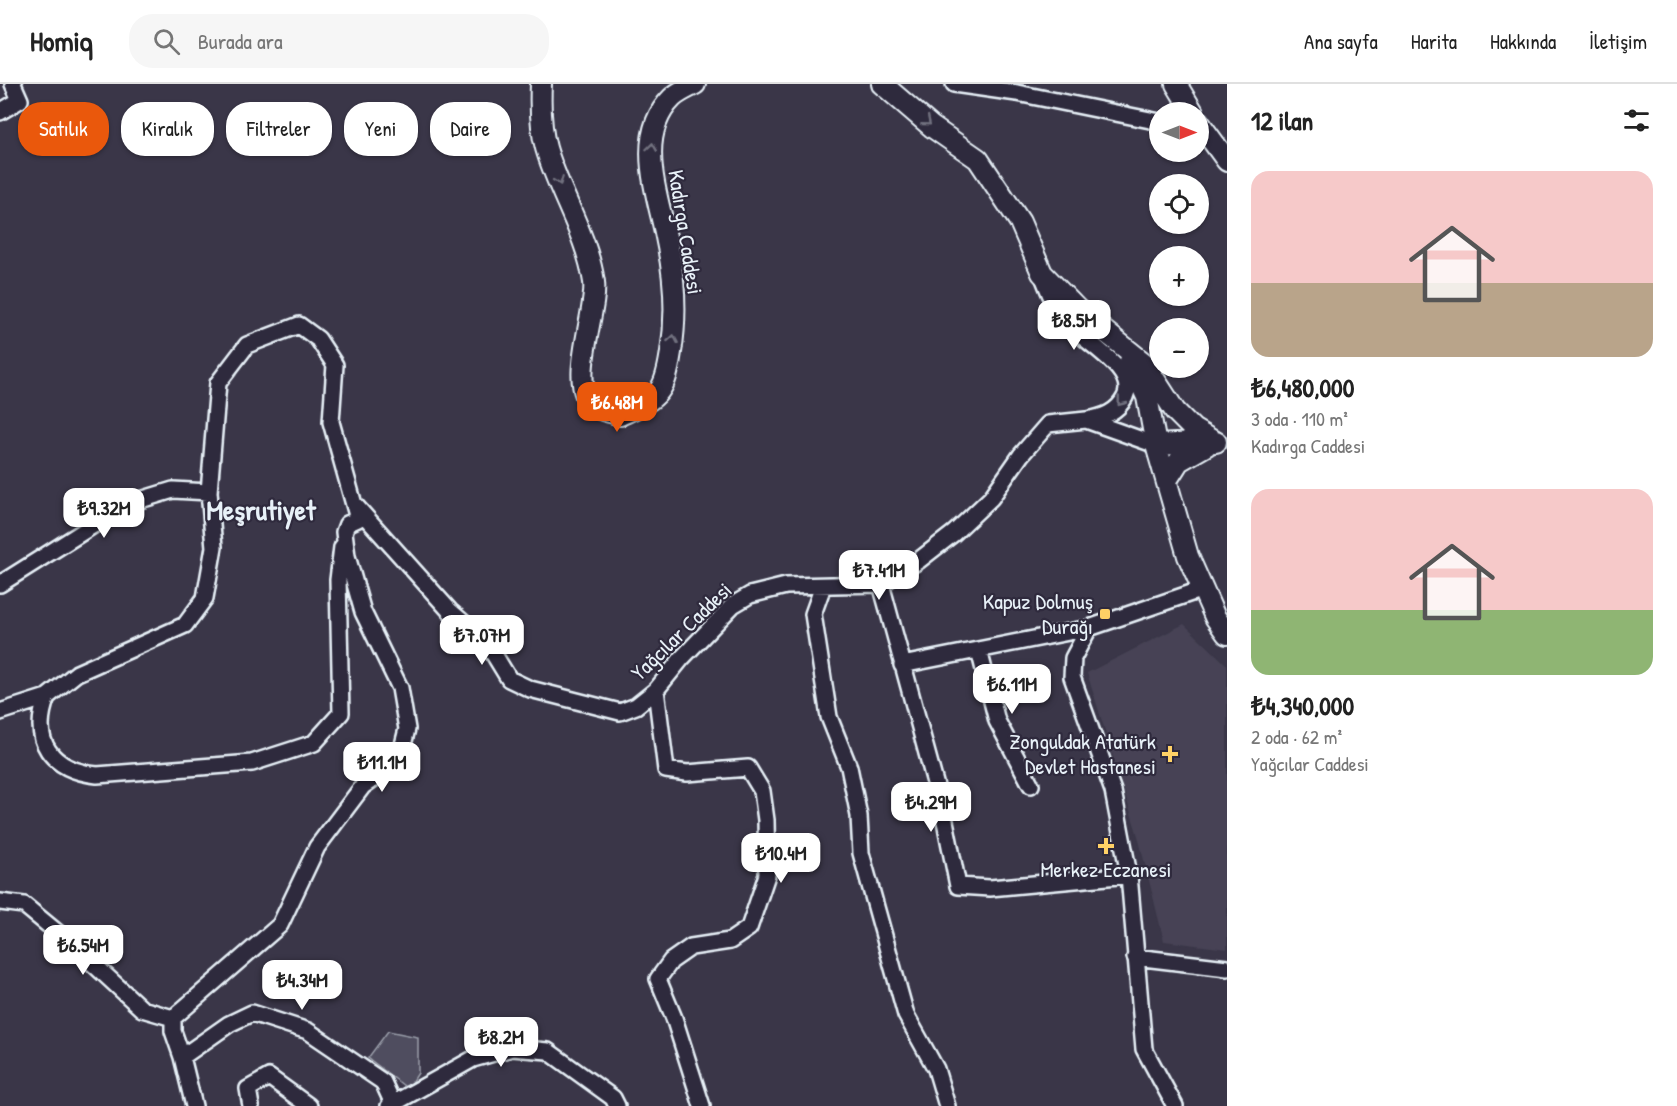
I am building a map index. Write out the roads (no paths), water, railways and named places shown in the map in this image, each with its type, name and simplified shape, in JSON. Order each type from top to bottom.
[{"type":"main road","name":"Kadırga Caddesi","points":[[541,84],[540,115],[546,147],[591,263],[594,286],[582,380],[586,396],[594,407],[620,415],[643,404],[659,392],[669,361],[675,328],[674,285],[650,162],[658,118],[672,97],[696,84]]},
{"type":"main road","points":[[882,84],[932,127],[978,159],[1020,222],[1042,273],[1077,309],[1144,363],[1175,411],[1193,429],[1221,442]]},
{"type":"main road","points":[[1176,84],[1187,102]]},
{"type":"main road","points":[[1209,138],[1227,161]]},
{"type":"main road","points":[[1117,340],[1138,373],[1147,397],[1156,445],[1188,556],[1215,618],[1227,634]]},
{"type":"main road","points":[[1156,445],[1221,442]]},
{"type":"main road","points":[[1167,480],[1179,461],[1196,449],[1221,442]]},
{"type":"street","points":[[0,112],[20,100],[13,84]]},
{"type":"street","points":[[954,84],[1017,93],[1149,120]]},
{"type":"street","points":[[1042,273],[1055,305],[1072,328],[1114,363],[1126,380],[1127,394],[1120,406],[1106,416],[1048,424],[1021,455],[991,498],[954,534],[881,584],[944,816],[958,886],[990,888],[1129,875]]},
{"type":"street","points":[[0,712],[47,697],[77,673],[185,625],[205,598],[214,547],[209,492],[218,383],[247,345],[298,325],[318,339],[335,365],[331,422],[358,519],[347,524],[344,532],[338,580],[341,713],[314,743],[252,763],[97,775],[76,772],[56,762],[43,737],[39,717],[47,697]]},
{"type":"street","points":[[1086,420],[1156,445]]},
{"type":"street","points":[[0,584],[127,504],[173,490],[209,492]]},
{"type":"street","name":"Yağcılar Caddesi","points":[[351,500],[450,611],[487,643],[509,679],[530,689],[620,711],[636,706],[656,690],[682,658],[733,606],[750,595],[786,586],[881,584]]},
{"type":"street","points":[[194,1106],[173,1031],[173,1018],[280,925],[317,847],[363,786],[399,762],[407,729],[400,688],[363,612],[344,532]]},
{"type":"street","points":[[823,586],[813,614],[829,717],[849,767],[859,816],[861,853],[906,1016],[936,1069],[947,1106]]},
{"type":"street","points":[[902,666],[1089,627],[1203,589]]},
{"type":"street","points":[[1089,627],[1073,658],[1072,676],[1113,791],[1129,875],[1144,1049],[1175,1106]]},
{"type":"street","points":[[980,650],[997,721],[1031,785]]},
{"type":"street","points":[[656,690],[666,770],[687,772],[748,768],[762,791],[766,820],[767,875],[749,928],[730,941],[691,947],[671,961],[658,979],[674,1018],[702,1106]]},
{"type":"street","points":[[0,902],[24,906],[75,947],[142,1009],[173,1018]]},
{"type":"street","points":[[1135,957],[1227,968]]},
{"type":"street","points":[[182,1057],[229,1024],[252,1014],[308,1031],[383,1082],[392,1105],[473,1059],[512,1048],[548,1051],[613,1098],[617,1106]]},
{"type":"street","points":[[251,1106],[248,1089],[269,1077],[309,1106]]},
{"type":"place","name":"Kapuz Dolmuş Durağı","points":[[1105,614]]},
{"type":"place","name":"Zonguldak Atatürk Devlet Hastanesi","points":[[1170,754]]},
{"type":"place","name":"Merkez Eczanesi","points":[[1106,846]]},
{"type":"district","name":"Meşrutiyet","points":[[261,510]]}]
